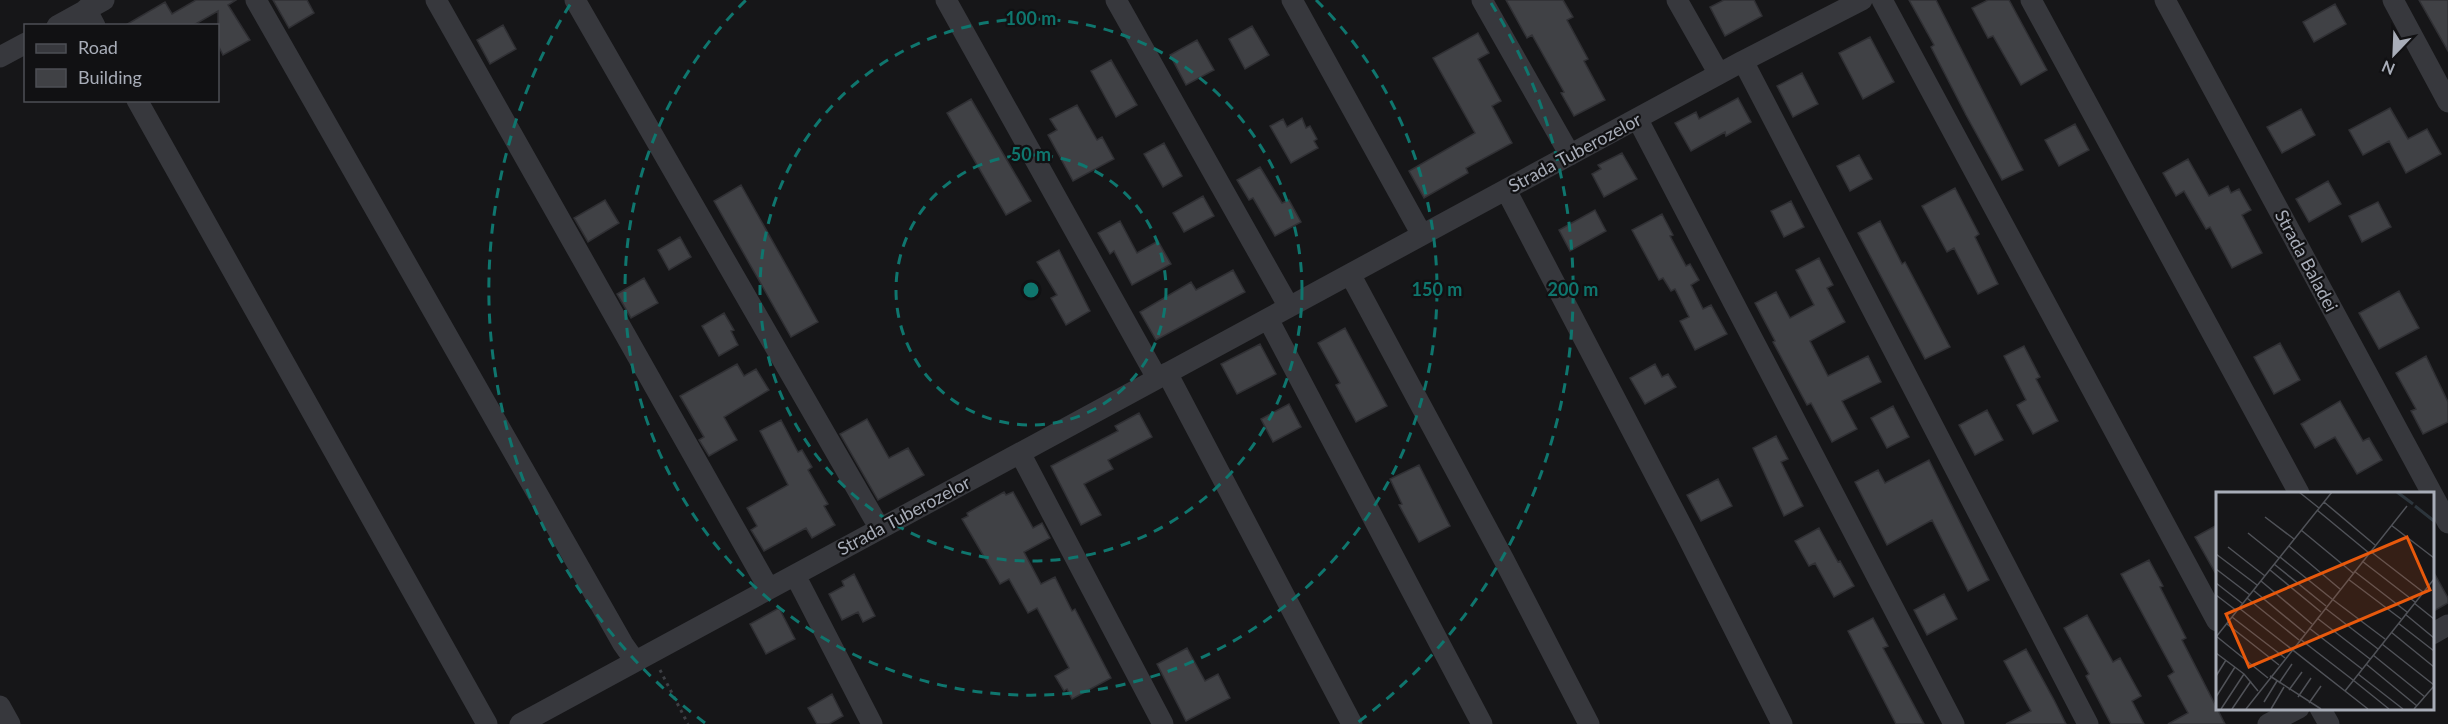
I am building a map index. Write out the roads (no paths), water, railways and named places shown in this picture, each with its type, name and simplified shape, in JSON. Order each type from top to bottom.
[{"type":"street","points":[[256,0],[623,644],[643,657]]},
{"type":"street","points":[[436,0],[769,589]]},
{"type":"street","points":[[576,0],[880,529]]},
{"type":"street","points":[[946,0],[1162,376],[1352,724]]},
{"type":"street","points":[[1116,0],[1289,307]]},
{"type":"street","points":[[1293,0],[1422,235]]},
{"type":"street","points":[[1482,0],[1570,155]]},
{"type":"street","points":[[1677,0],[1719,74]]},
{"type":"street","name":"Strada Tuberozelor","points":[[521,724],[1743,61],[1862,0]]},
{"type":"street","points":[[1882,0],[2216,619]]},
{"type":"street","points":[[2031,0],[2298,492]]},
{"type":"street","name":"Strada Baladei","points":[[2164,0],[2431,492]]},
{"type":"street","points":[[2393,0],[2448,102]]},
{"type":"street","points":[[61,24],[86,10]]},
{"type":"street","points":[[0,57],[24,44]]},
{"type":"street","points":[[1743,61],[2088,724]]},
{"type":"street","points":[[138,102],[487,724]]},
{"type":"street","points":[[1638,120],[1954,724]]},
{"type":"street","points":[[1506,189],[1685,532],[1782,724]]},
{"type":"street","points":[[1350,274],[1589,724]]},
{"type":"street","points":[[1268,319],[1482,724]]},
{"type":"street","points":[[1020,453],[1163,724]]},
{"type":"street","name":"Strada Baladei","points":[[2433,495],[2448,523]]},
{"type":"street","points":[[795,575],[872,724]]},
{"type":"street","points":[[2433,633],[2448,625]]},
{"type":"street","points":[[0,706],[10,724]]},
{"type":"street","points":[[2268,718],[2297,709]]},
{"type":"street","points":[[2321,709],[2329,724]]}]
